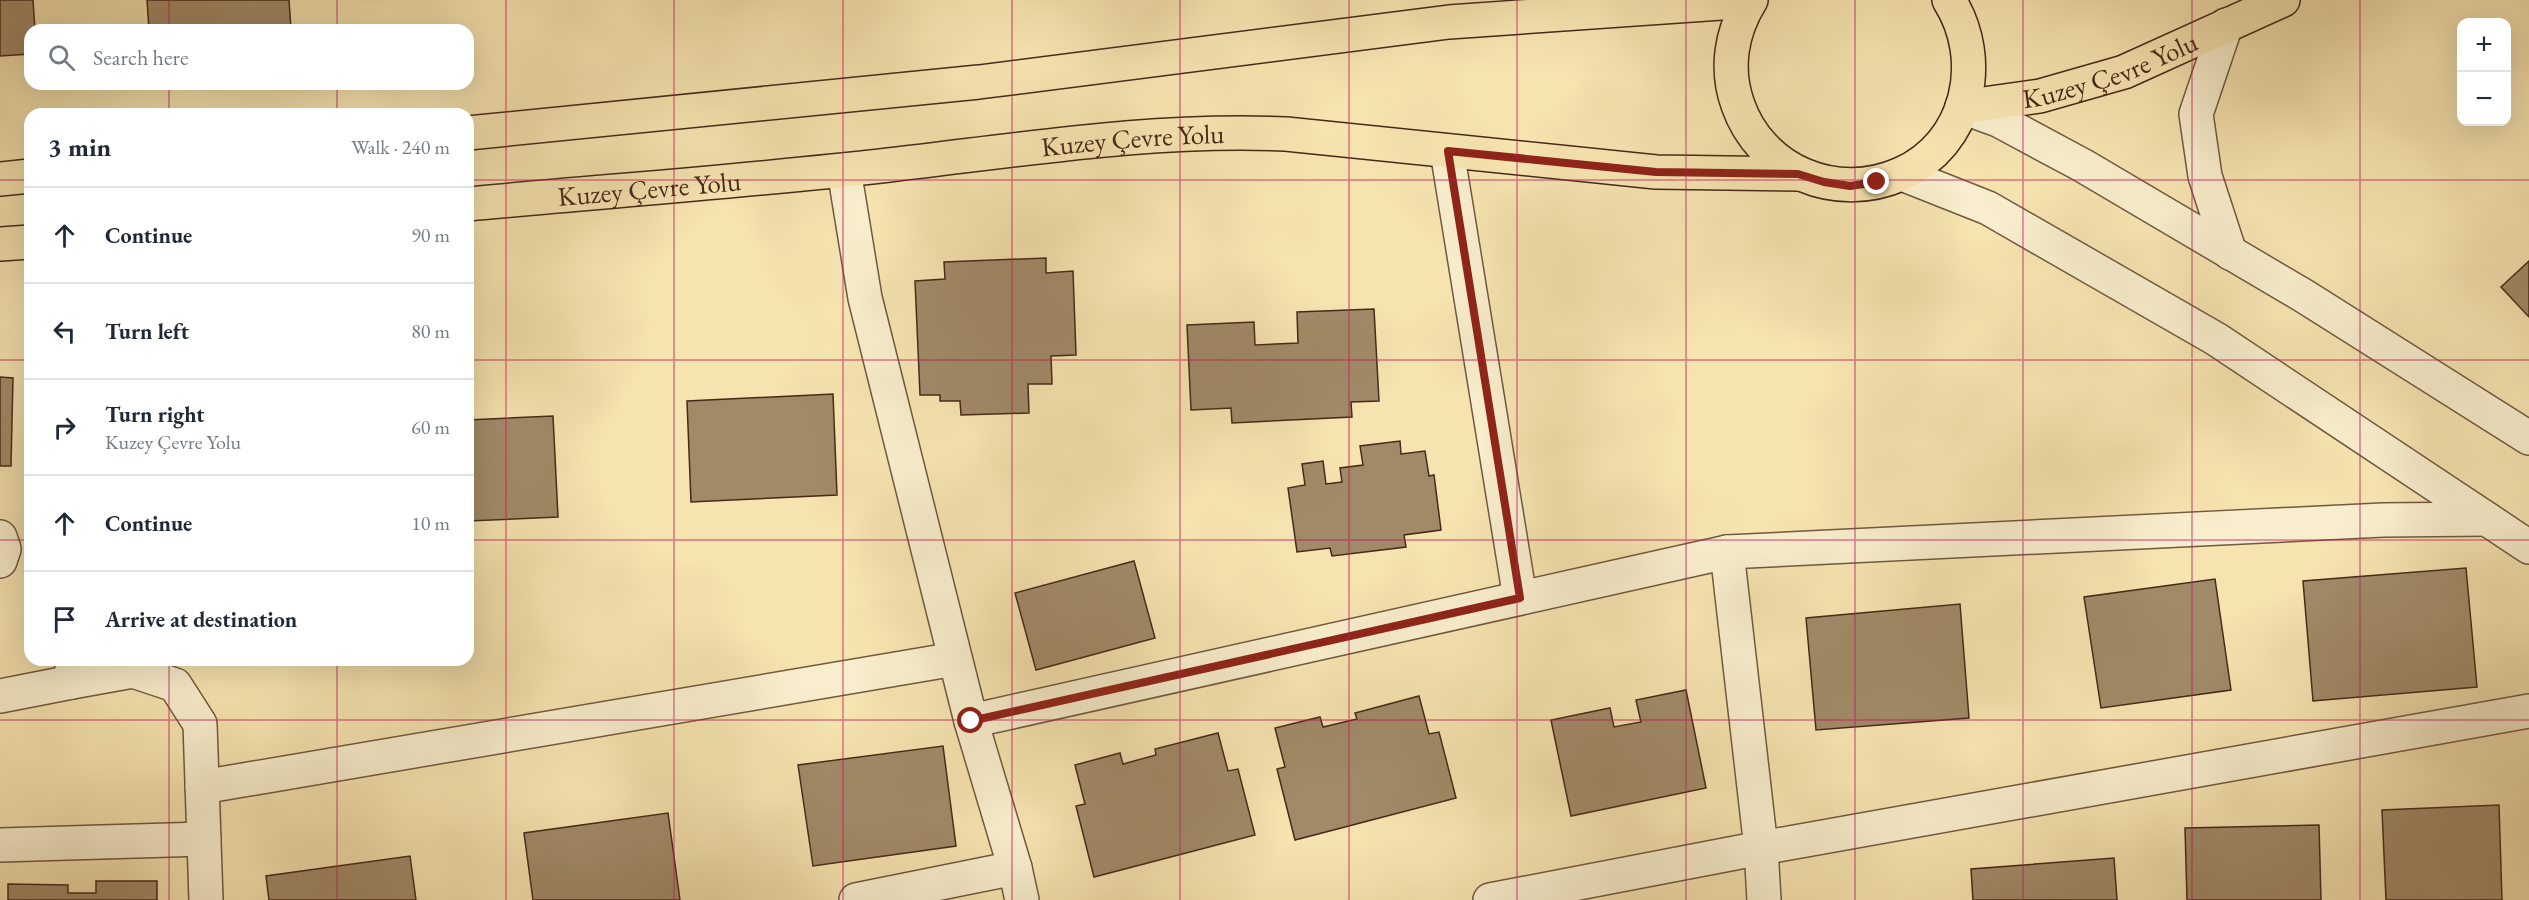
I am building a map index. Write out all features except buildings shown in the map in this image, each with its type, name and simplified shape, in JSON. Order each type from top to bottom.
[{"type":"main road","points":[[1751,1],[1742,14],[1733,39],[1730,66],[1733,93],[1742,118],[1756,141],[1775,159],[1798,174],[1824,182],[1850,186],[1877,182],[1902,174],[1925,159],[1944,140],[1958,118],[1967,93],[1970,66],[1967,39],[1958,14],[1949,0]]},
{"type":"main road","name":"Kuzey Çevre Yolu","points":[[1962,107],[2040,96],[2124,72],[2283,0]]},
{"type":"main road","points":[[474,133],[980,82],[1449,22],[1613,4],[1751,1]]},
{"type":"main road","name":"Kuzey Çevre Yolu","points":[[474,203],[844,170],[1153,136],[1226,132],[1286,134],[1656,172],[1798,174]]},
{"type":"main road","points":[[0,178],[24,176]]},
{"type":"main road","points":[[0,244],[24,242]]},
{"type":"street","points":[[2226,26],[2196,114],[2205,176],[2230,253]]},
{"type":"street","points":[[1962,107],[1998,120],[2082,165],[2230,253],[2529,438]]},
{"type":"street","points":[[1448,151],[1520,598]]},
{"type":"street","points":[[844,170],[865,298],[971,721],[1015,868],[1022,900]]},
{"type":"street","points":[[1902,174],[1988,208],[2216,339],[2529,547]]},
{"type":"street","points":[[971,721],[1727,552],[2383,520],[2487,519]]},
{"type":"street","points":[[0,537],[4,549],[0,561]]},
{"type":"street","points":[[1727,552],[1761,848],[1764,900]]},
{"type":"street","points":[[202,787],[955,658]]},
{"type":"street","points":[[0,696],[72,671],[133,671],[175,685],[200,724],[206,900]]},
{"type":"street","points":[[1490,900],[1761,848],[2529,711]]},
{"type":"street","points":[[0,845],[204,839]]},
{"type":"street","points":[[856,900],[1015,868]]},
{"type":"route","points":[[971,721],[1520,598],[1448,151],[1656,172],[1798,174],[1824,182],[1850,186],[1877,182]]}]
